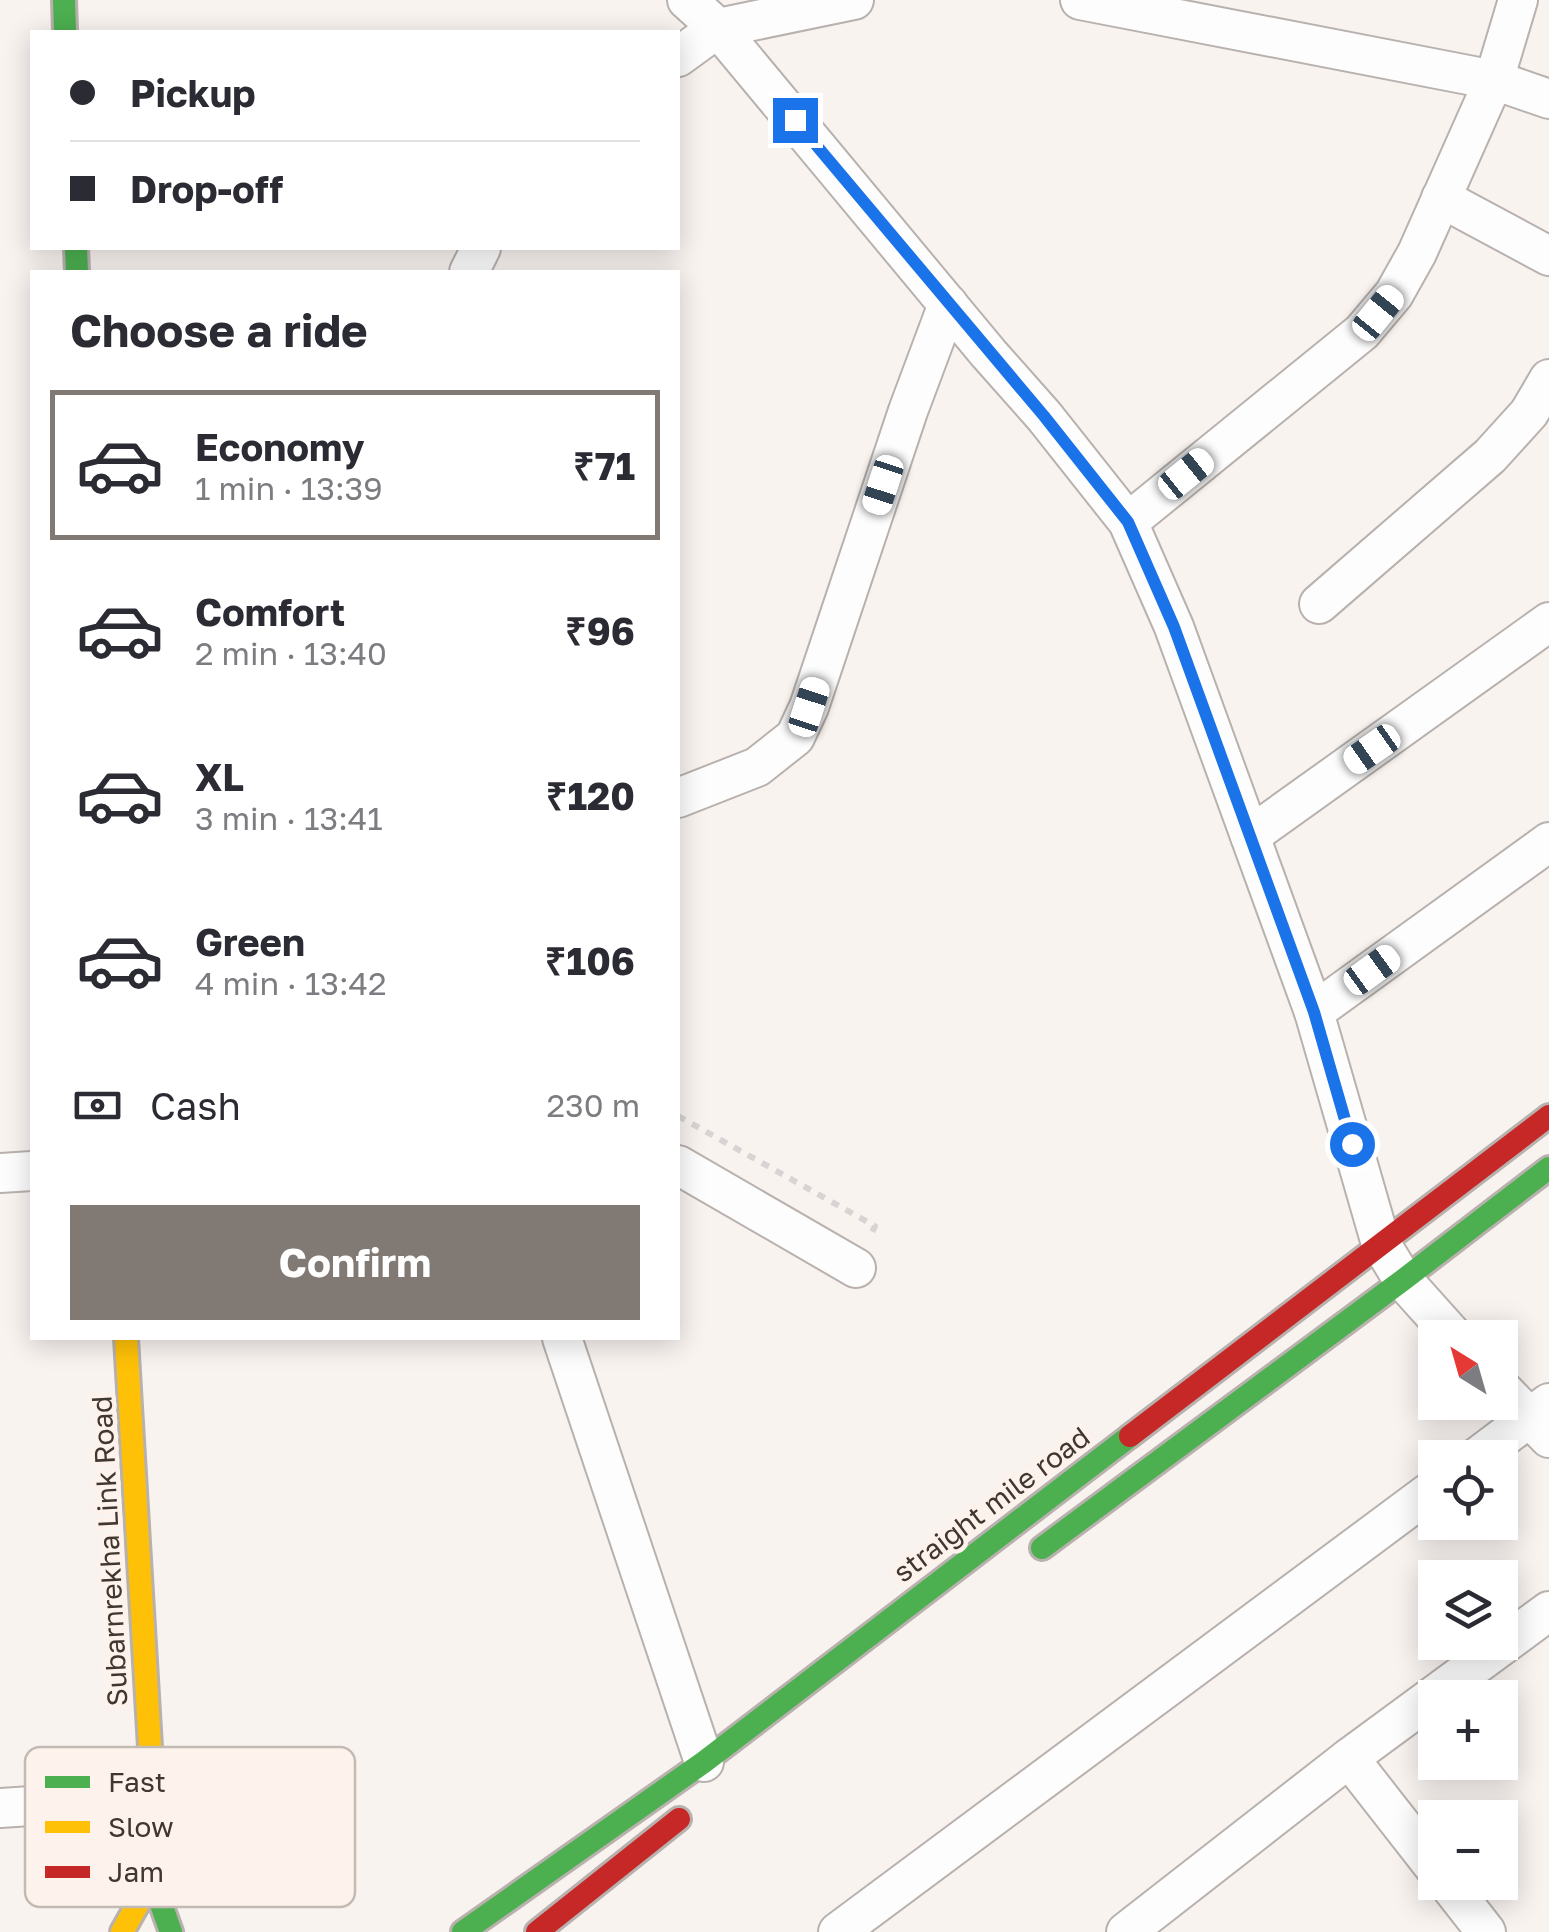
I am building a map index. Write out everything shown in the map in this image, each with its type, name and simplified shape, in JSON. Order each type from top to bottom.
[{"type":"street","points":[[64,0],[66,30]]},
{"type":"street","points":[[687,0],[718,28],[1044,416],[1128,522],[1174,627],[1314,1012],[1381,1244],[1403,1280],[1439,1320]]},
{"type":"street","points":[[680,56],[718,28],[854,0]]},
{"type":"street","points":[[1080,0],[1494,80],[1549,99]]},
{"type":"street","points":[[1128,522],[1362,332],[1394,294],[1417,253],[1494,80],[1518,0]]},
{"type":"street","points":[[1441,198],[1549,256]]},
{"type":"street","points":[[680,797],[757,767],[795,736],[809,707],[948,304]]},
{"type":"street","points":[[1320,604],[1490,456],[1529,413],[1549,379]]},
{"type":"street","points":[[1250,836],[1549,622]]},
{"type":"street","points":[[1314,1012],[1549,842]]},
{"type":"street","name":"straight mile road","points":[[464,1932],[704,1762],[1549,1116]]},
{"type":"street","points":[[680,1166],[856,1268]]},
{"type":"street","points":[[1023,1562],[1549,1168]]},
{"type":"street","points":[[0,1173],[30,1170]]},
{"type":"street","name":"Subarnrekha Link Road","points":[[126,1340],[150,1747]]},
{"type":"street","points":[[563,1340],[704,1762]]},
{"type":"street","points":[[1507,1440],[1542,1420],[1518,1402]]},
{"type":"street","points":[[838,1932],[1418,1501]]},
{"type":"street","points":[[1126,1932],[1349,1758],[1549,1611]]},
{"type":"street","points":[[1349,1758],[1418,1846]]},
{"type":"street","points":[[0,1808],[25,1806]]},
{"type":"street","points":[[538,1932],[691,1810]]},
{"type":"street","points":[[1461,1900],[1486,1932]]},
{"type":"street","points":[[122,1932],[134,1907]]},
{"type":"street","points":[[162,1907],[171,1932]]},
{"type":"path","points":[[680,1117],[875,1226],[856,1268]]},
{"type":"traffic: fast","points":[[64,0],[65,30]]},
{"type":"traffic: fast","points":[[76,250],[77,270]]},
{"type":"traffic: fast","points":[[1042,1548],[1549,1168]]},
{"type":"traffic: fast","points":[[463,1932],[704,1762],[1130,1436]]},
{"type":"traffic: fast","points":[[162,1907],[171,1932]]},
{"type":"traffic: slow","points":[[126,1340],[150,1747]]},
{"type":"traffic: slow","points":[[122,1932],[136,1907]]},
{"type":"traffic: jam","points":[[1130,1436],[1549,1116]]},
{"type":"traffic: jam","points":[[537,1932],[679,1819]]},
{"type":"route","points":[[795,120],[1128,522],[1174,627],[1314,1012],[1352,1144]]}]
